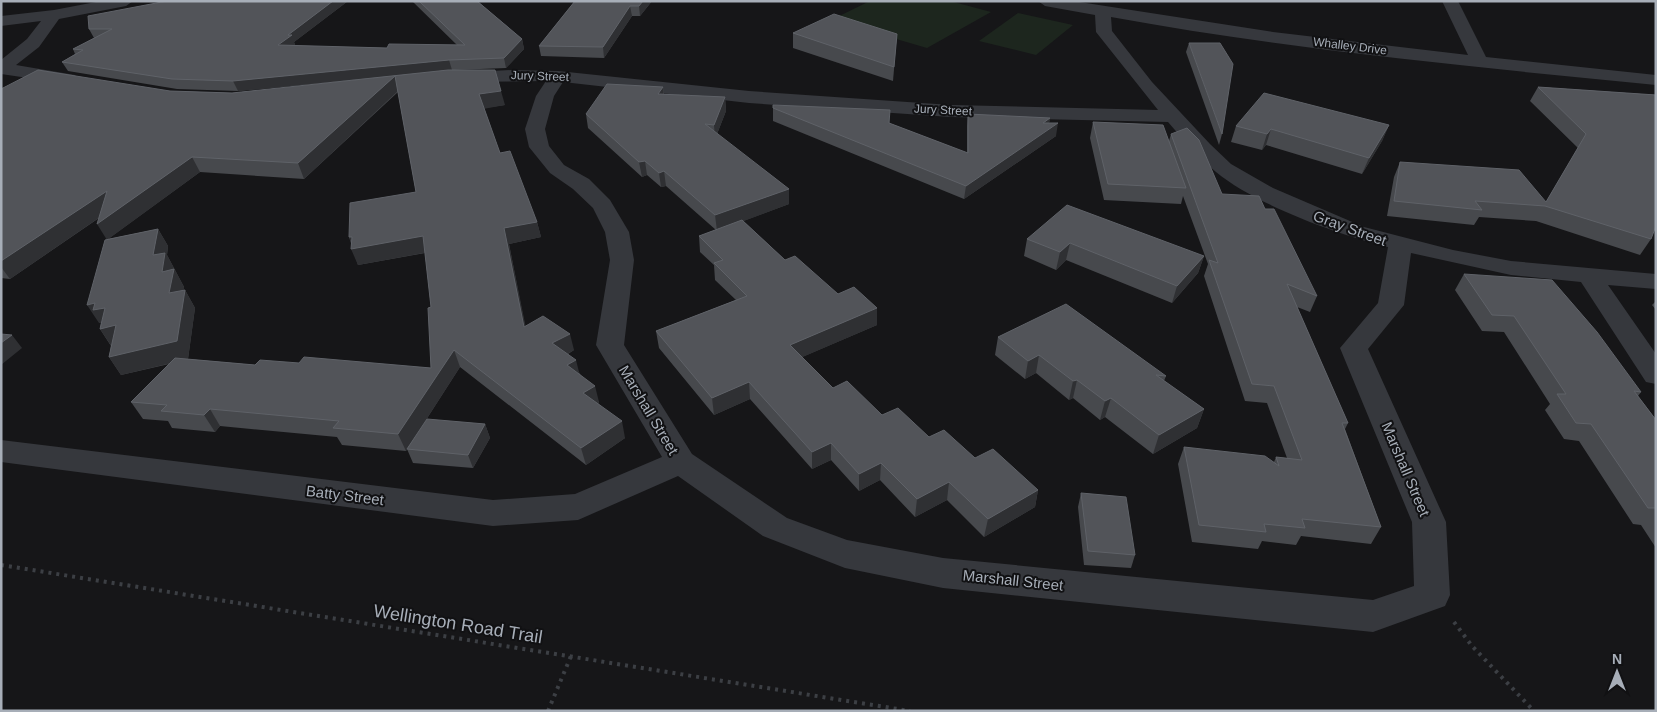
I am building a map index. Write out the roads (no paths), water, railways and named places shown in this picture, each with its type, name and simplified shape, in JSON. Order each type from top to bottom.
[{"type":"street","points":[[1,21],[54,15],[126,1]]},
{"type":"street","name":"Whalley Drive","points":[[1046,1],[1126,16],[1480,62],[1656,80]]},
{"type":"street","points":[[1450,1],[1480,62]]},
{"type":"street","name":"Gray Street","points":[[1103,12],[1104,32],[1146,86],[1224,168],[1264,193],[1356,232],[1400,245],[1511,268],[1656,282]]},
{"type":"street","points":[[2,68],[33,43],[54,15]]},
{"type":"street","points":[[1111,40],[1126,16]]},
{"type":"street","points":[[2,68],[90,83]]},
{"type":"street","name":"Jury Street","points":[[442,78],[511,75],[558,76],[664,86],[749,97],[951,111],[1170,112]]},
{"type":"street","name":"Marshall Street","points":[[558,76],[545,96],[538,112],[535,129],[539,147],[557,169],[581,184],[602,205],[617,232],[622,260],[610,345],[681,462],[775,527],[845,554],[943,573],[1373,616],[1432,595],[1429,522],[1354,348],[1391,305],[1400,245]]},
{"type":"street","points":[[1590,277],[1656,375]]},
{"type":"street","name":"Batty Street","points":[[1,451],[493,513],[578,507],[681,462]]}]
